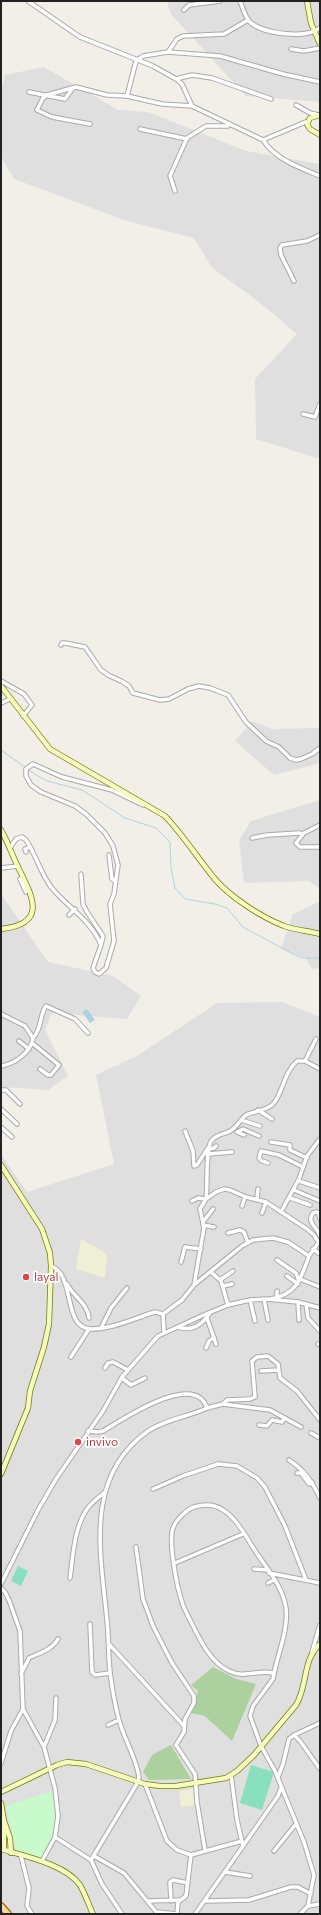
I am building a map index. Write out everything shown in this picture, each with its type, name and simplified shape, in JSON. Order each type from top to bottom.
[{"type":"main road","points":[[307,1],[310,18],[320,44]]},
{"type":"main road","points":[[320,115],[310,118],[308,121],[308,127],[320,135]]},
{"type":"main road","points":[[1,686],[46,745],[59,756],[149,806],[164,816],[173,824],[215,878],[230,893],[277,923],[320,934]]},
{"type":"main road","points":[[1,830],[34,899],[32,913],[23,924],[1,929]]},
{"type":"main road","points":[[1,1165],[42,1229],[50,1254],[51,1266],[49,1324],[44,1347],[30,1391],[28,1408],[1,1474]]},
{"type":"main road","points":[[1,1792],[50,1768],[63,1763],[76,1762],[145,1784],[176,1786],[220,1779],[231,1775],[261,1746],[300,1700],[312,1652],[319,1647]]},
{"type":"main road","points":[[1,1803],[5,1839],[2,1849],[21,1856],[42,1861],[59,1869],[78,1883],[93,1914]]},
{"type":"main road","points":[[4,1821],[11,1840],[11,1852]]},
{"type":"main road","points":[[5,1839],[11,1840]]},
{"type":"main road","points":[[1,1906],[8,1914]]},
{"type":"street","points":[[28,1],[80,37],[153,66],[176,79],[182,84],[192,106]]},
{"type":"street","points":[[184,10],[189,5],[220,1]]},
{"type":"street","points":[[240,1],[248,20],[256,26],[286,34],[304,35],[315,32],[320,28]]},
{"type":"street","points":[[168,52],[177,39],[183,36],[224,34],[248,20]]},
{"type":"street","points":[[291,49],[304,51],[320,48]]},
{"type":"street","points":[[127,96],[136,60],[144,56],[168,52],[220,56],[282,74],[320,82]]},
{"type":"street","points":[[176,79],[192,75],[212,78],[271,99]]},
{"type":"street","points":[[90,124],[52,117],[37,110],[38,106],[45,96],[52,92],[79,87],[107,95],[127,96],[162,104],[192,106],[263,140],[277,155],[300,168],[320,176]]},
{"type":"street","points":[[29,92],[65,99],[73,88]]},
{"type":"street","points":[[296,105],[310,113],[320,115]]},
{"type":"street","points":[[263,140],[308,121]]},
{"type":"street","points":[[174,191],[170,178],[187,139],[206,126],[231,126]]},
{"type":"street","points":[[140,129],[187,139]]},
{"type":"street","points":[[294,282],[281,255],[281,246],[307,241],[320,235]]},
{"type":"street","points":[[303,414],[315,417],[320,404]]},
{"type":"street","points":[[61,645],[62,643],[65,643],[85,647],[101,670],[121,681],[137,694],[160,700],[169,699],[188,689],[202,686],[228,694],[246,722],[266,741],[279,747],[288,757],[293,759],[308,756],[320,748]]},
{"type":"street","points":[[1,681],[24,694],[32,704],[24,716]]},
{"type":"street","points":[[1,703],[10,699]]},
{"type":"street","points":[[81,874],[83,904],[103,936],[93,968],[95,972],[100,974],[106,968],[113,945],[110,907],[114,894],[117,859],[110,840],[81,810],[41,792],[31,785],[26,776],[27,768],[33,764],[62,777],[112,790],[137,803],[149,806]]},
{"type":"street","points":[[320,825],[302,835],[296,841],[297,846],[320,847]]},
{"type":"street","points":[[252,838],[300,833],[302,835]]},
{"type":"street","points":[[10,848],[13,842],[19,837],[24,838],[30,846],[36,863],[51,887],[75,909],[96,934],[101,945]]},
{"type":"street","points":[[26,852],[25,849],[30,846]]},
{"type":"street","points":[[109,855],[112,879],[115,881]]},
{"type":"street","points":[[1,868],[18,866]]},
{"type":"street","points":[[24,877],[20,879],[26,892]]},
{"type":"street","points":[[69,915],[75,909]]},
{"type":"street","points":[[1,1066],[23,1055],[29,1049],[39,1028],[43,1011],[46,1006],[75,1019],[88,1033]]},
{"type":"street","points":[[1,1014],[25,1026],[33,1038]]},
{"type":"street","points":[[305,1061],[316,1039]]},
{"type":"street","points":[[19,1041],[29,1049]]},
{"type":"street","points":[[32,1043],[59,1066],[51,1075],[48,1075],[40,1069]]},
{"type":"street","points":[[185,1131],[193,1151],[194,1166],[197,1166],[211,1140],[216,1136],[232,1130],[244,1116],[270,1107],[276,1101],[284,1079],[294,1063],[297,1061],[305,1061],[320,1069]]},
{"type":"street","points":[[1,1090],[6,1090],[20,1104]]},
{"type":"street","points":[[1,1109],[17,1124]]},
{"type":"street","points":[[258,1110],[272,1119]]},
{"type":"street","points":[[241,1120],[260,1126]]},
{"type":"street","points":[[1,1127],[12,1137]]},
{"type":"street","points":[[237,1132],[243,1129],[259,1136]]},
{"type":"street","points":[[232,1130],[244,1135]]},
{"type":"street","points":[[281,1212],[294,1190],[307,1158],[320,1139]]},
{"type":"street","points":[[271,1142],[290,1145],[290,1150],[307,1158]]},
{"type":"street","points":[[208,1148],[214,1148],[216,1146]]},
{"type":"street","points":[[194,1285],[203,1224],[200,1213],[206,1200],[208,1148]]},
{"type":"street","points":[[268,1163],[259,1158],[261,1151],[279,1155],[303,1167]]},
{"type":"street","points":[[208,1154],[232,1152]]},
{"type":"street","points":[[298,1181],[320,1188]]},
{"type":"street","points":[[256,1199],[258,1188]]},
{"type":"street","points":[[1,1584],[49,1490],[103,1411],[122,1378],[149,1345],[164,1332],[178,1327],[199,1316],[250,1300],[277,1298],[289,1294],[299,1281],[309,1256],[319,1242],[310,1232],[290,1216],[266,1202],[224,1189],[216,1192],[206,1200]]},
{"type":"street","points":[[294,1190],[320,1201]]},
{"type":"street","points":[[242,1206],[245,1196]]},
{"type":"street","points":[[192,1201],[198,1198],[206,1200]]},
{"type":"street","points":[[290,1198],[310,1205]]},
{"type":"street","points":[[262,1213],[266,1202]]},
{"type":"street","points":[[203,1224],[212,1209]]},
{"type":"street","points":[[320,1219],[319,1214],[316,1212],[313,1213],[310,1219],[310,1222],[319,1232],[320,1236]]},
{"type":"street","points":[[203,1224],[214,1227]]},
{"type":"street","points":[[228,1233],[240,1230],[244,1232],[248,1242]]},
{"type":"street","points":[[65,1281],[67,1296],[81,1326],[89,1329],[101,1328],[154,1312],[162,1314],[182,1300],[194,1285],[248,1242],[258,1239],[273,1238],[288,1242],[309,1256]]},
{"type":"street","points":[[181,1262],[184,1247],[200,1248]]},
{"type":"street","points":[[313,1249],[320,1254]]},
{"type":"street","points":[[276,1260],[296,1273],[299,1281]]},
{"type":"street","points":[[51,1266],[58,1269],[72,1293],[88,1309],[89,1318]]},
{"type":"street","points":[[220,1280],[233,1271]]},
{"type":"street","points":[[211,1272],[220,1280],[228,1306]]},
{"type":"street","points":[[287,1276],[320,1287]]},
{"type":"street","points":[[223,1286],[232,1284]]},
{"type":"street","points":[[101,1328],[111,1308],[127,1288]]},
{"type":"street","points":[[277,1291],[277,1298]]},
{"type":"street","points":[[266,1299],[298,1302],[320,1308]]},
{"type":"street","points":[[266,1299],[268,1320]]},
{"type":"street","points":[[250,1300],[255,1321]]},
{"type":"street","points":[[298,1302],[299,1320]]},
{"type":"street","points":[[306,1304],[308,1318],[320,1331]]},
{"type":"street","points":[[178,1327],[185,1330],[194,1329],[207,1318],[210,1313]]},
{"type":"street","points":[[162,1314],[164,1332]]},
{"type":"street","points":[[207,1318],[216,1344]]},
{"type":"street","points":[[71,1357],[89,1329]]},
{"type":"street","points":[[206,1348],[209,1341],[214,1337]]},
{"type":"street","points":[[223,1404],[227,1400],[250,1399],[255,1397],[252,1364],[257,1357],[264,1355],[271,1357],[278,1364],[280,1378],[297,1391],[320,1420]]},
{"type":"street","points":[[105,1368],[110,1362],[128,1370]]},
{"type":"street","points":[[261,1371],[279,1370]]},
{"type":"street","points":[[122,1378],[131,1385],[145,1378]]},
{"type":"street","points":[[113,1385],[118,1385]]},
{"type":"street","points":[[88,1431],[103,1431],[147,1405],[170,1397],[197,1395],[204,1402],[207,1408]]},
{"type":"street","points":[[91,1860],[138,1782],[138,1771],[119,1720],[110,1673],[109,1644],[99,1531],[100,1511],[118,1462],[142,1437],[160,1425],[207,1408],[223,1404],[261,1407],[270,1410],[301,1427]]},
{"type":"street","points":[[259,1425],[267,1426],[272,1420],[282,1422],[285,1418]]},
{"type":"street","points":[[311,1432],[320,1438]]},
{"type":"street","points":[[289,1460],[301,1468],[312,1482],[320,1498]]},
{"type":"street","points":[[153,1489],[183,1476],[218,1464],[238,1466],[257,1478],[265,1487],[285,1526],[306,1580]]},
{"type":"street","points":[[297,1473],[301,1473],[309,1484],[312,1482]]},
{"type":"street","points":[[70,1578],[75,1544],[82,1519],[88,1507],[106,1492]]},
{"type":"street","points":[[273,1673],[268,1672],[249,1675],[234,1673],[222,1668],[209,1653],[184,1608],[171,1543],[173,1526],[184,1513],[192,1508],[206,1504],[223,1510],[235,1522],[282,1592],[286,1614],[280,1655],[273,1673],[272,1681],[250,1712],[251,1720],[261,1746],[278,1778],[304,1842],[314,1875],[308,1906],[300,1914]]},
{"type":"street","points":[[175,1563],[243,1534]]},
{"type":"street","points":[[136,1547],[143,1599],[153,1626],[172,1662],[194,1696],[194,1703],[184,1726],[184,1732],[176,1745],[193,1769],[205,1850]]},
{"type":"street","points":[[254,1569],[320,1583]]},
{"type":"street","points":[[268,1583],[274,1580]]},
{"type":"street","points":[[1,1588],[7,1595],[19,1626],[23,1709],[44,1747],[57,1803],[58,1823],[55,1837],[42,1861]]},
{"type":"street","points":[[90,1624],[92,1672],[95,1674],[110,1673]]},
{"type":"street","points":[[312,1652],[320,1625]]},
{"type":"street","points":[[21,1675],[28,1658],[38,1655],[48,1649],[58,1638]]},
{"type":"street","points":[[109,1644],[184,1726]]},
{"type":"street","points":[[44,1747],[55,1720],[56,1698]]},
{"type":"street","points":[[1,1763],[11,1730],[23,1709]]},
{"type":"street","points":[[108,1725],[119,1720]]},
{"type":"street","points":[[278,1778],[289,1739],[294,1735],[320,1723]]},
{"type":"street","points":[[294,1735],[320,1769]]},
{"type":"street","points":[[231,1775],[237,1820],[243,1846]]},
{"type":"street","points":[[145,1784],[167,1841],[177,1850],[192,1855],[205,1850],[242,1841]]},
{"type":"street","points":[[195,1914],[278,1796],[281,1788]]},
{"type":"street","points":[[274,1851],[296,1824]]},
{"type":"street","points":[[55,1837],[91,1860],[102,1884],[122,1914]]},
{"type":"street","points":[[94,1856],[124,1873],[157,1913],[177,1914],[177,1905],[180,1900],[186,1896],[189,1864],[192,1855]]},
{"type":"street","points":[[21,1856],[30,1888],[27,1906],[32,1914]]},
{"type":"street","points":[[225,1872],[250,1876]]},
{"type":"street","points":[[171,1901],[170,1882],[173,1880],[188,1883]]},
{"type":"street","points":[[206,1900],[249,1900],[291,1887],[298,1887],[311,1894]]},
{"type":"street","points":[[148,1901],[180,1900]]},
{"type":"street","points":[[308,1906],[320,1904]]},
{"type":"shaded area","points":[[167,1],[320,1],[320,102],[246,96],[170,13]]},
{"type":"shaded area","points":[[44,67],[118,110],[148,112],[246,151],[320,164],[320,459],[256,439],[255,379],[297,334],[259,302],[212,268],[194,238],[127,221],[14,179],[1,157],[1,92],[5,75]]},
{"type":"shaded area","points":[[252,721],[272,729],[320,728],[320,763],[274,775],[235,741]]},
{"type":"shaded area","points":[[320,800],[320,889],[309,881],[244,883],[239,840],[251,821]]},
{"type":"shaded area","points":[[1,894],[48,962],[113,976],[141,996],[127,1019],[52,1013],[45,1030],[68,1076],[48,1090],[1,1087]]},
{"type":"shaded area","points":[[320,901],[320,968],[312,969],[305,958],[281,949],[293,914]]},
{"type":"shaded area","points":[[282,1002],[320,1017],[320,1914],[1,1914],[1,1154],[27,1192],[114,1164],[96,1075],[137,1056],[217,1003]]},
{"type":"green space","points":[[81,1239],[107,1254],[105,1278],[76,1269]]},
{"type":"green space","points":[[18,1566],[28,1571],[21,1586],[11,1581]]},
{"type":"green space","points":[[213,1667],[236,1679],[256,1684],[232,1741],[205,1716],[191,1713],[198,1691],[191,1685]]},
{"type":"green space","points":[[171,1745],[191,1779],[149,1780],[143,1772],[152,1755]]},
{"type":"green space","points":[[251,1765],[274,1772],[262,1810],[240,1803]]},
{"type":"green space","points":[[194,1789],[196,1805],[181,1807],[179,1791]]},
{"type":"green space","points":[[53,1791],[55,1820],[54,1835],[41,1858],[16,1851],[6,1806]]},
{"type":"water","points":[[87,1009],[95,1020],[90,1023],[82,1012]]},
{"type":"waterway","points":[[1,750],[47,781],[82,790],[125,818],[156,828],[170,842],[171,868],[175,888],[185,899],[215,904],[227,908],[243,927],[295,955],[301,958],[320,958]]},
{"type":"place","name":"layal","points":[[26,1277]]},
{"type":"place","name":"invivo","points":[[78,1442]]}]
